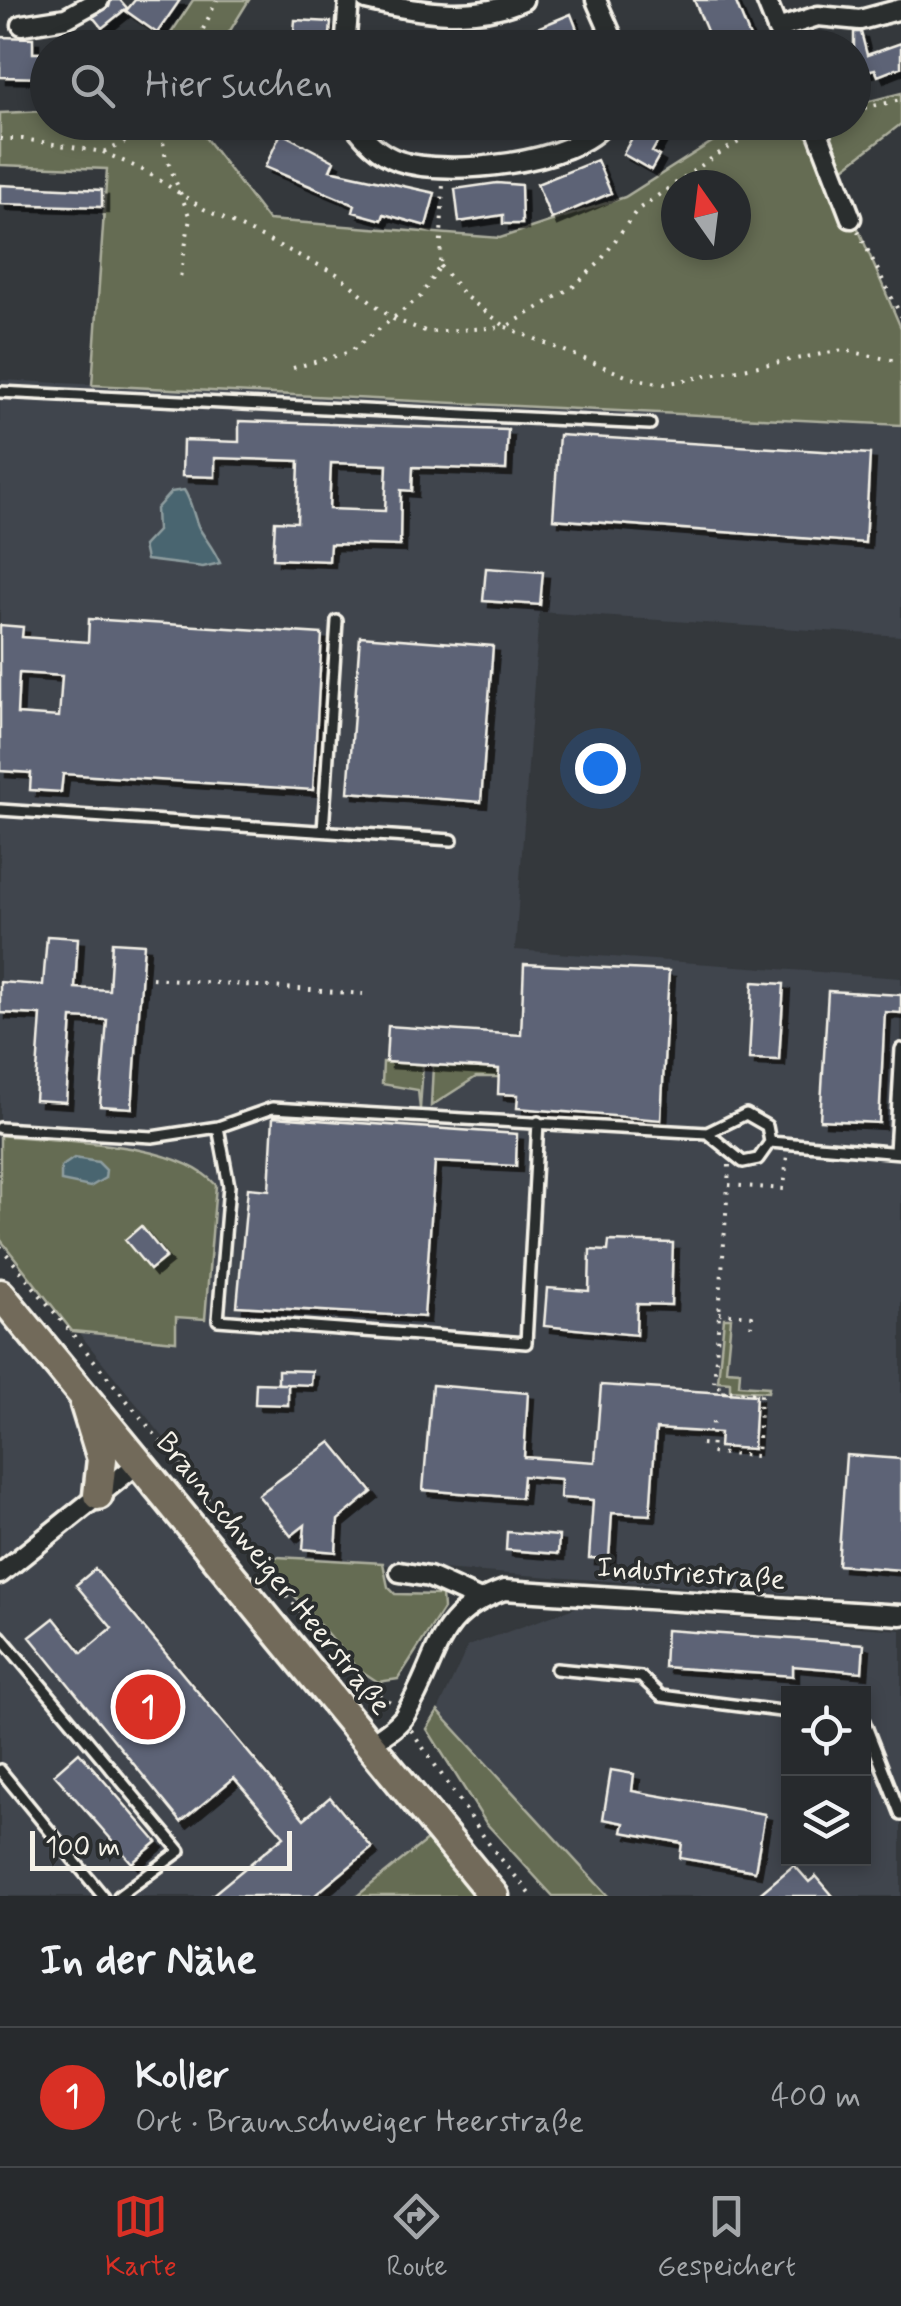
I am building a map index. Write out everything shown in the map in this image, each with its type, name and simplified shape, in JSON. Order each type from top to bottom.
[{"type":"main road","name":"Braunschweiger Heerstraße","points":[[0,1294],[494,1896]]},
{"type":"main road","points":[[79,1389],[102,1458],[98,1496]]},
{"type":"street","points":[[22,25],[66,18],[99,0]]},
{"type":"street","points":[[346,30],[349,0]]},
{"type":"street","points":[[366,0],[427,14],[507,8],[524,0]]},
{"type":"street","points":[[596,0],[610,30]]},
{"type":"street","points":[[766,0],[778,28],[818,16],[860,20],[901,10]]},
{"type":"street","points":[[366,140],[371,147],[401,162],[444,167],[564,152],[581,140]]},
{"type":"street","points":[[821,140],[851,218]]},
{"type":"street","points":[[0,1574],[140,1462]]},
{"type":"street","points":[[400,1572],[429,1577],[478,1599]]},
{"type":"street","name":"Industriestraße","points":[[478,1599],[504,1590],[901,1614]]},
{"type":"street","points":[[370,1745],[403,1719],[454,1616],[478,1599]]},
{"type":"lane","points":[[0,392],[650,424]]},
{"type":"lane","points":[[323,831],[338,622]]},
{"type":"lane","points":[[0,810],[452,840]]},
{"type":"lane","points":[[770,1142],[898,1152],[901,1049]]},
{"type":"lane","points":[[0,1128],[152,1138],[218,1128],[272,1108],[708,1133],[746,1114],[767,1126],[770,1142],[758,1160],[743,1162],[729,1155],[708,1133]]},
{"type":"lane","points":[[218,1128],[229,1186],[218,1320],[526,1344],[538,1122]]},
{"type":"lane","points":[[0,1636],[180,1851],[119,1896]]},
{"type":"lane","points":[[556,1669],[641,1677],[662,1696],[781,1711]]},
{"type":"lane","points":[[871,1739],[901,1815]]},
{"type":"lane","points":[[0,1770],[103,1896]]},
{"type":"path","points":[[202,30],[216,0]]},
{"type":"path","points":[[871,106],[901,100]]},
{"type":"path","points":[[0,139],[103,152],[183,193],[204,209],[337,274],[393,319],[428,332],[506,328],[574,286],[599,264],[637,210],[742,140]]},
{"type":"path","points":[[103,152],[127,140]]},
{"type":"path","points":[[163,140],[190,218],[180,284]]},
{"type":"path","points":[[292,368],[350,352],[420,297],[440,266],[444,167]]},
{"type":"path","points":[[851,218],[901,316]]},
{"type":"path","points":[[440,266],[465,296],[506,328],[631,378],[664,384],[844,350],[901,362]]},
{"type":"path","points":[[152,978],[363,994]]},
{"type":"path","points":[[728,1185],[784,1188],[788,1143]]},
{"type":"path","points":[[712,1422],[711,1453],[758,1456],[761,1394],[724,1392],[725,1387],[714,1386],[729,1155]]},
{"type":"path","points":[[0,1246],[353,1676],[386,1696],[491,1846],[532,1896]]},
{"type":"path","points":[[719,1314],[752,1316],[751,1326]]},
{"type":"path","points":[[700,1444],[711,1444]]},
{"type":"shaded area","points":[[0,380],[901,425],[901,636],[539,612],[515,950],[901,978],[901,1602],[260,1556],[0,1236]]},
{"type":"shaded area","points":[[0,1318],[428,1839],[357,1896],[0,1896]]},
{"type":"shaded area","points":[[577,1607],[901,1630],[901,1896],[608,1896],[438,1711],[468,1646]]},
{"type":"green space","points":[[193,0],[249,0],[230,30],[173,30]]},
{"type":"green space","points":[[901,93],[901,124],[835,175],[901,328],[901,425],[92,385],[107,169],[0,165],[0,113],[30,112],[30,140],[207,140],[268,220],[500,238],[625,197],[661,174],[661,260],[751,260],[751,170],[668,170],[715,140],[871,140],[871,101]]},
{"type":"green space","points":[[383,1062],[423,1064],[420,1109],[418,1090],[382,1084]]},
{"type":"green space","points":[[433,1065],[519,1070],[519,1077],[476,1077],[431,1106]]},
{"type":"green space","points":[[0,1135],[146,1151],[198,1170],[216,1185],[205,1319],[176,1317],[176,1341],[72,1331],[0,1239]]},
{"type":"green space","points":[[724,1318],[731,1318],[726,1370],[740,1371],[739,1385],[769,1387],[768,1392],[730,1390],[730,1382],[718,1381]]},
{"type":"green space","points":[[260,1556],[383,1563],[388,1587],[395,1594],[442,1595],[443,1609],[398,1679],[378,1682],[357,1668]]},
{"type":"green space","points":[[438,1711],[608,1896],[553,1896],[486,1823],[427,1729]]},
{"type":"green space","points":[[428,1839],[475,1896],[357,1896]]},
{"type":"water","points":[[184,490],[199,528],[220,563],[203,567],[146,560],[143,546],[157,531],[156,509],[171,492]]},
{"type":"water","points":[[74,1158],[98,1162],[106,1170],[105,1178],[90,1187],[61,1181],[61,1167]]},
{"type":"building","points":[[111,0],[120,0],[127,8],[102,28],[93,17],[109,7]]},
{"type":"building","points":[[135,0],[180,0],[159,30],[153,30],[126,11]]},
{"type":"building","points":[[694,0],[735,0],[747,30],[706,30]]},
{"type":"building","points":[[571,14],[577,30],[532,30]]},
{"type":"building","points":[[295,20],[331,22],[330,30],[294,30]]},
{"type":"building","points":[[0,37],[30,38],[30,78],[0,77]]},
{"type":"building","points":[[901,43],[901,67],[878,76],[875,69],[871,70],[871,54]]},
{"type":"building","points":[[278,140],[294,140],[334,161],[330,170],[435,193],[426,226],[384,214],[382,220],[353,212],[355,205],[265,167]]},
{"type":"building","points":[[631,140],[659,140],[652,152],[659,156],[651,170],[623,154]]},
{"type":"building","points":[[597,160],[611,193],[551,219],[537,184]]},
{"type":"building","points":[[497,183],[521,185],[522,224],[503,224],[503,215],[459,222],[455,189]]},
{"type":"building","points":[[0,185],[102,190],[102,207],[0,204]]},
{"type":"building","points":[[239,421],[508,430],[506,470],[413,467],[412,491],[401,490],[400,546],[330,544],[329,561],[273,559],[275,521],[297,522],[299,461],[215,458],[215,477],[182,476],[183,440],[239,442]],"holes":[[[331,463],[387,465],[385,511],[329,509]]]},
{"type":"building","points":[[559,435],[870,454],[865,543],[553,519]]},
{"type":"building","points":[[486,568],[543,572],[540,605],[483,601]]},
{"type":"building","points":[[89,619],[322,634],[313,790],[63,774],[61,792],[30,790],[31,773],[0,771],[0,625],[23,627],[22,637],[88,642]],"holes":[[[19,673],[62,676],[59,717],[17,714]]]},
{"type":"building","points":[[360,636],[493,646],[481,802],[348,792]]},
{"type":"building","points":[[47,936],[78,938],[75,988],[109,990],[112,942],[144,944],[132,1108],[100,1106],[107,1020],[72,1018],[66,1102],[35,1100],[41,1015],[0,1013],[0,982],[43,985]]},
{"type":"building","points":[[524,964],[669,971],[661,1120],[517,1108],[518,1095],[498,1094],[499,1069],[386,1062],[388,1026],[521,1035]]},
{"type":"building","points":[[753,982],[784,984],[779,1060],[749,1059]]},
{"type":"building","points":[[828,991],[901,995],[901,1013],[885,1012],[879,1123],[820,1120]]},
{"type":"building","points":[[273,1117],[517,1134],[516,1166],[435,1162],[424,1317],[237,1306],[248,1188],[269,1190]]},
{"type":"building","points":[[141,1226],[166,1257],[150,1270],[125,1240]]},
{"type":"building","points":[[609,1241],[673,1243],[671,1305],[637,1304],[636,1335],[544,1326],[547,1288],[589,1291],[590,1250],[608,1251]]},
{"type":"building","points":[[278,1370],[312,1371],[311,1385],[288,1384],[288,1405],[255,1404],[256,1383],[278,1384]]},
{"type":"building","points":[[432,1385],[528,1393],[524,1457],[595,1462],[601,1385],[756,1395],[753,1449],[719,1447],[720,1433],[656,1429],[650,1515],[612,1513],[609,1559],[589,1558],[593,1500],[560,1498],[561,1479],[523,1476],[521,1498],[423,1490]]},
{"type":"building","points":[[331,1442],[372,1492],[338,1520],[336,1552],[303,1549],[305,1525],[291,1536],[258,1495]]},
{"type":"building","points":[[846,1455],[901,1459],[901,1570],[838,1565]]},
{"type":"building","points":[[507,1532],[559,1536],[558,1554],[506,1550]]},
{"type":"building","points":[[95,1569],[304,1819],[330,1797],[372,1848],[314,1896],[211,1896],[284,1836],[234,1778],[181,1822],[30,1637],[54,1618],[82,1653],[112,1628],[76,1585]]},
{"type":"building","points":[[666,1630],[864,1644],[862,1672],[793,1666],[793,1676],[664,1667]]},
{"type":"building","points":[[79,1752],[157,1842],[132,1863],[54,1774]]},
{"type":"building","points":[[611,1770],[634,1774],[632,1791],[765,1814],[755,1871],[680,1858],[682,1843],[622,1832],[624,1823],[603,1819]]},
{"type":"building","points":[[795,1866],[809,1882],[816,1876],[833,1896],[757,1896]]},
{"type":"place","name":"Koller","points":[[148,1707]]}]
